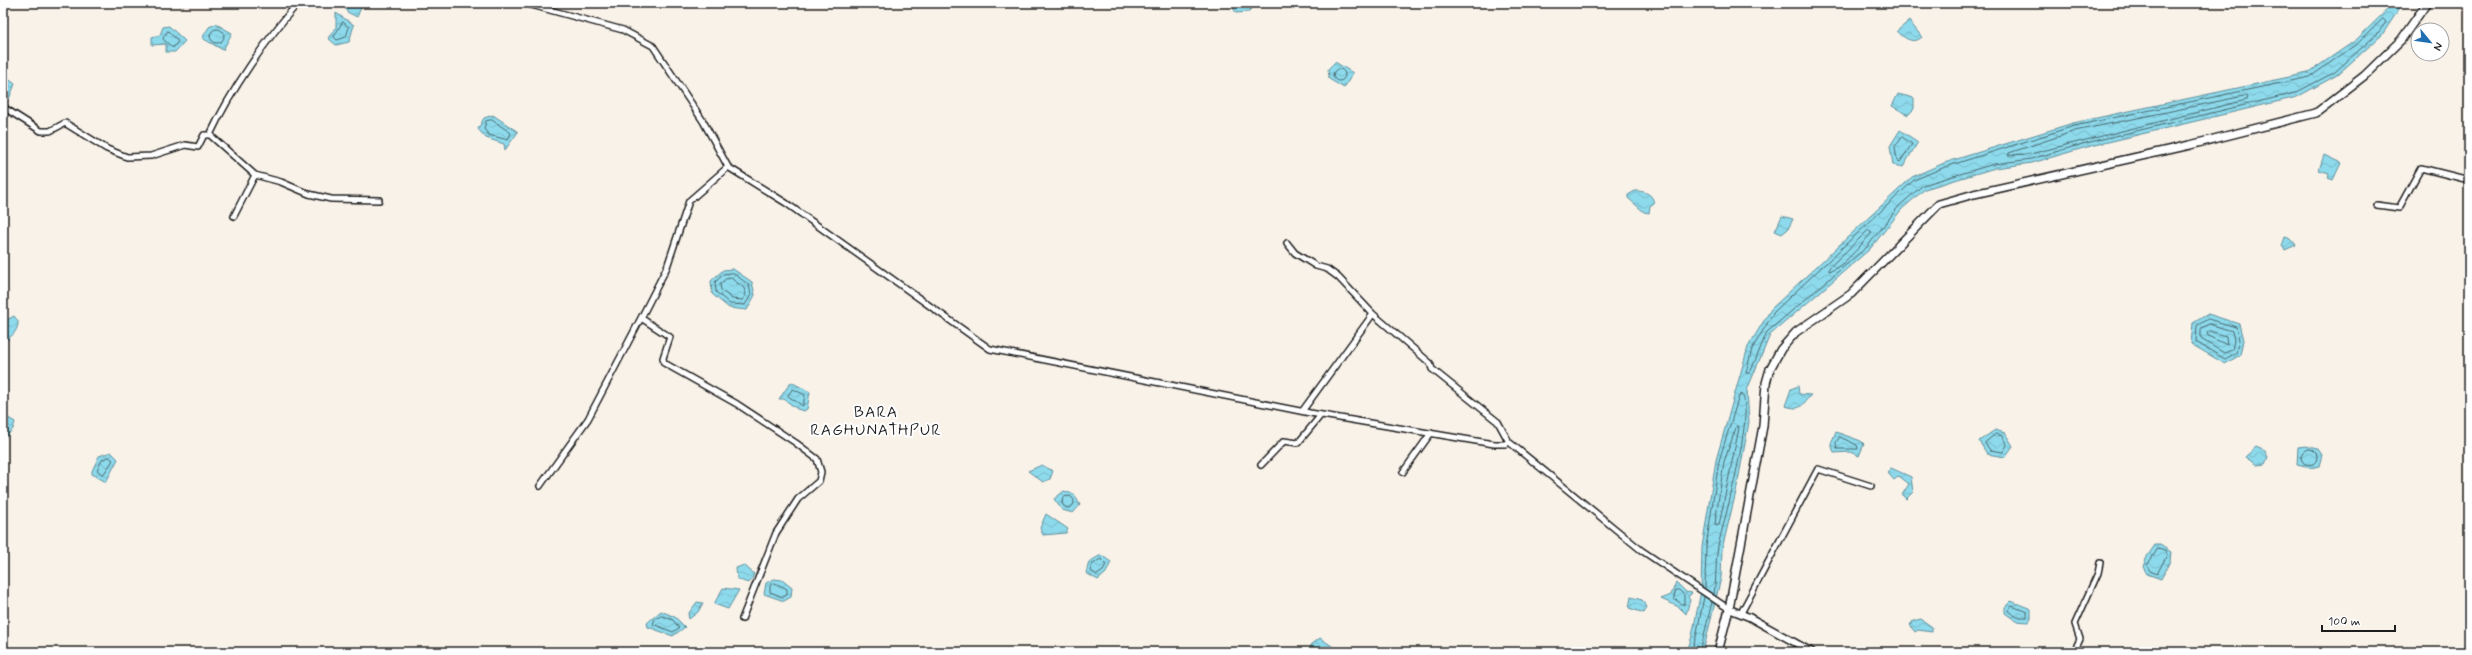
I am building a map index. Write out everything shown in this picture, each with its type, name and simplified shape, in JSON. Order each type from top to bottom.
[{"type":"main road","points":[[1718,652],[1729,609],[1763,426],[1766,383],[1781,349],[1796,332],[1851,294],[1939,204],[1974,194],[2190,145],[2316,113],[2364,76],[2401,40],[2427,3]]},
{"type":"street","points":[[210,135],[219,116],[260,53],[298,3]]},
{"type":"street","points":[[524,3],[623,30],[654,46],[703,121],[728,167],[786,203],[990,349],[1176,388],[1303,410],[1321,415],[1494,444],[1505,444],[1509,442]]},
{"type":"street","points":[[3,107],[41,131],[50,131],[65,123],[107,148],[127,156],[151,156],[186,145],[198,147],[204,135],[210,135],[255,175],[281,182],[309,194],[331,199],[379,200]]},
{"type":"street","points":[[540,486],[588,419],[641,318],[667,266],[689,201],[728,167]]},
{"type":"street","points":[[2377,205],[2399,208],[2421,168],[2469,180]]},
{"type":"street","points":[[234,216],[255,175]]},
{"type":"street","points":[[1288,243],[1302,258],[1332,273],[1373,314],[1430,363],[1432,369],[1498,422],[1509,442],[1641,550],[1729,609],[1741,612],[1812,652]]},
{"type":"street","points":[[1303,410],[1373,314]]},
{"type":"street","points":[[641,318],[670,337],[662,358],[670,367],[737,404],[817,459],[821,472],[819,481],[798,499],[776,533],[742,619]]},
{"type":"street","points":[[1261,465],[1284,441],[1298,443],[1321,415]]},
{"type":"street","points":[[1403,472],[1431,433]]},
{"type":"street","points":[[1741,612],[1818,469],[1871,486]]},
{"type":"street","points":[[2074,652],[2080,639],[2075,624],[2098,573],[2100,563]]},
{"type":"water","points":[[343,3],[363,3],[357,17],[347,12]]},
{"type":"water","points":[[1231,3],[1248,3],[1252,7],[1249,12],[1236,13]]},
{"type":"water","points":[[2394,3],[2403,3],[2382,35],[2337,75],[2297,97],[2087,147],[2032,163],[1995,168],[1925,189],[1902,209],[1870,249],[1770,335],[1747,390],[1749,422],[1736,492],[1722,549],[1721,578],[1703,652],[1687,652],[1692,636],[1701,591],[1702,547],[1716,460],[1748,347],[1771,309],[1912,177],[1944,163],[2073,123],[2308,73],[2356,40]]},
{"type":"water","points":[[336,13],[354,25],[349,42],[336,45],[328,38],[336,28]]},
{"type":"water","points":[[1909,21],[1922,37],[1915,40],[1909,40],[1897,31]]},
{"type":"water","points":[[216,24],[232,33],[223,50],[202,38],[209,27]]},
{"type":"water","points":[[169,26],[185,41],[175,52],[166,52],[166,44],[152,45],[152,37],[160,35],[163,27]]},
{"type":"water","points":[[1335,62],[1353,73],[1344,88],[1329,79],[1328,69]]},
{"type":"water","points":[[7,78],[15,84],[9,99],[3,92],[3,80]]},
{"type":"water","points":[[1898,94],[1914,98],[1914,109],[1908,115],[1892,106]]},
{"type":"water","points":[[493,115],[518,132],[505,150],[504,144],[486,138],[478,129],[484,118]]},
{"type":"water","points":[[1900,130],[1918,142],[1903,167],[1893,165],[1890,146]]},
{"type":"water","points":[[2324,155],[2341,163],[2333,180],[2328,178],[2329,173],[2319,170]]},
{"type":"water","points":[[1635,191],[1644,192],[1653,200],[1654,203],[1650,206],[1649,213],[1644,212],[1628,198],[1628,195]]},
{"type":"water","points":[[1782,216],[1793,219],[1788,229],[1782,234],[1775,231]]},
{"type":"water","points":[[2285,237],[2291,239],[2296,245],[2285,250],[2282,246]]},
{"type":"water","points":[[733,269],[752,282],[755,295],[747,310],[729,308],[712,294],[711,281],[723,270]]},
{"type":"water","points":[[2208,314],[2239,324],[2243,340],[2240,355],[2225,364],[2191,344],[2193,323]]},
{"type":"water","points":[[14,316],[18,321],[16,331],[12,336],[3,342],[3,322]]},
{"type":"water","points":[[791,382],[810,392],[807,409],[804,411],[797,409],[784,399],[779,399]]},
{"type":"water","points":[[1798,386],[1799,394],[1811,395],[1803,405],[1798,408],[1785,406],[1791,389]]},
{"type":"water","points":[[3,415],[15,422],[13,429],[5,438]]},
{"type":"water","points":[[1995,430],[2005,433],[2013,446],[2005,457],[1987,454],[1979,441]]},
{"type":"water","points":[[1836,432],[1861,441],[1864,444],[1859,456],[1850,452],[1834,453],[1831,443]]},
{"type":"water","points":[[2306,446],[2318,449],[2322,455],[2319,466],[2310,468],[2297,465],[2298,447]]},
{"type":"water","points":[[2256,447],[2265,451],[2268,457],[2265,464],[2257,465],[2245,457]]},
{"type":"water","points":[[111,452],[118,459],[106,482],[92,474],[92,471],[99,456]]},
{"type":"water","points":[[1042,465],[1053,471],[1050,479],[1043,482],[1028,471]]},
{"type":"water","points":[[1891,468],[1911,477],[1913,492],[1906,499],[1902,495],[1909,484],[1899,476],[1894,480],[1887,472]]},
{"type":"water","points":[[1064,491],[1074,494],[1080,505],[1073,513],[1062,510],[1054,499]]},
{"type":"water","points":[[1046,514],[1068,529],[1066,533],[1043,535],[1040,528]]},
{"type":"water","points":[[2155,545],[2160,545],[2171,552],[2170,561],[2161,579],[2147,574],[2143,567],[2146,558]]},
{"type":"water","points":[[1101,555],[1111,562],[1106,573],[1098,580],[1086,573],[1089,562]]},
{"type":"water","points":[[744,565],[754,574],[751,581],[748,583],[737,579],[736,568]]},
{"type":"water","points":[[774,579],[782,580],[792,588],[791,597],[784,601],[764,594],[766,583]]},
{"type":"water","points":[[1676,582],[1686,592],[1692,593],[1688,597],[1690,600],[1686,614],[1679,607],[1661,599],[1671,595]]},
{"type":"water","points":[[723,588],[739,590],[728,609],[714,604]]},
{"type":"water","points":[[1631,597],[1642,600],[1647,607],[1644,613],[1629,608]]},
{"type":"water","points":[[2011,601],[2031,609],[2031,618],[2028,622],[2016,621],[2005,613],[2005,607]]},
{"type":"water","points":[[697,602],[703,603],[698,612],[689,619],[688,614]]},
{"type":"water","points":[[661,611],[675,617],[685,627],[673,636],[648,627],[647,623]]},
{"type":"water","points":[[1921,619],[1932,627],[1932,632],[1918,630],[1915,632],[1910,625],[1913,621]]},
{"type":"water","points":[[1320,638],[1332,646],[1334,652],[1311,652],[1311,645]]},
{"type":"district","name":"BARA RAGHUNATHPUR","points":[[876,421]]}]
